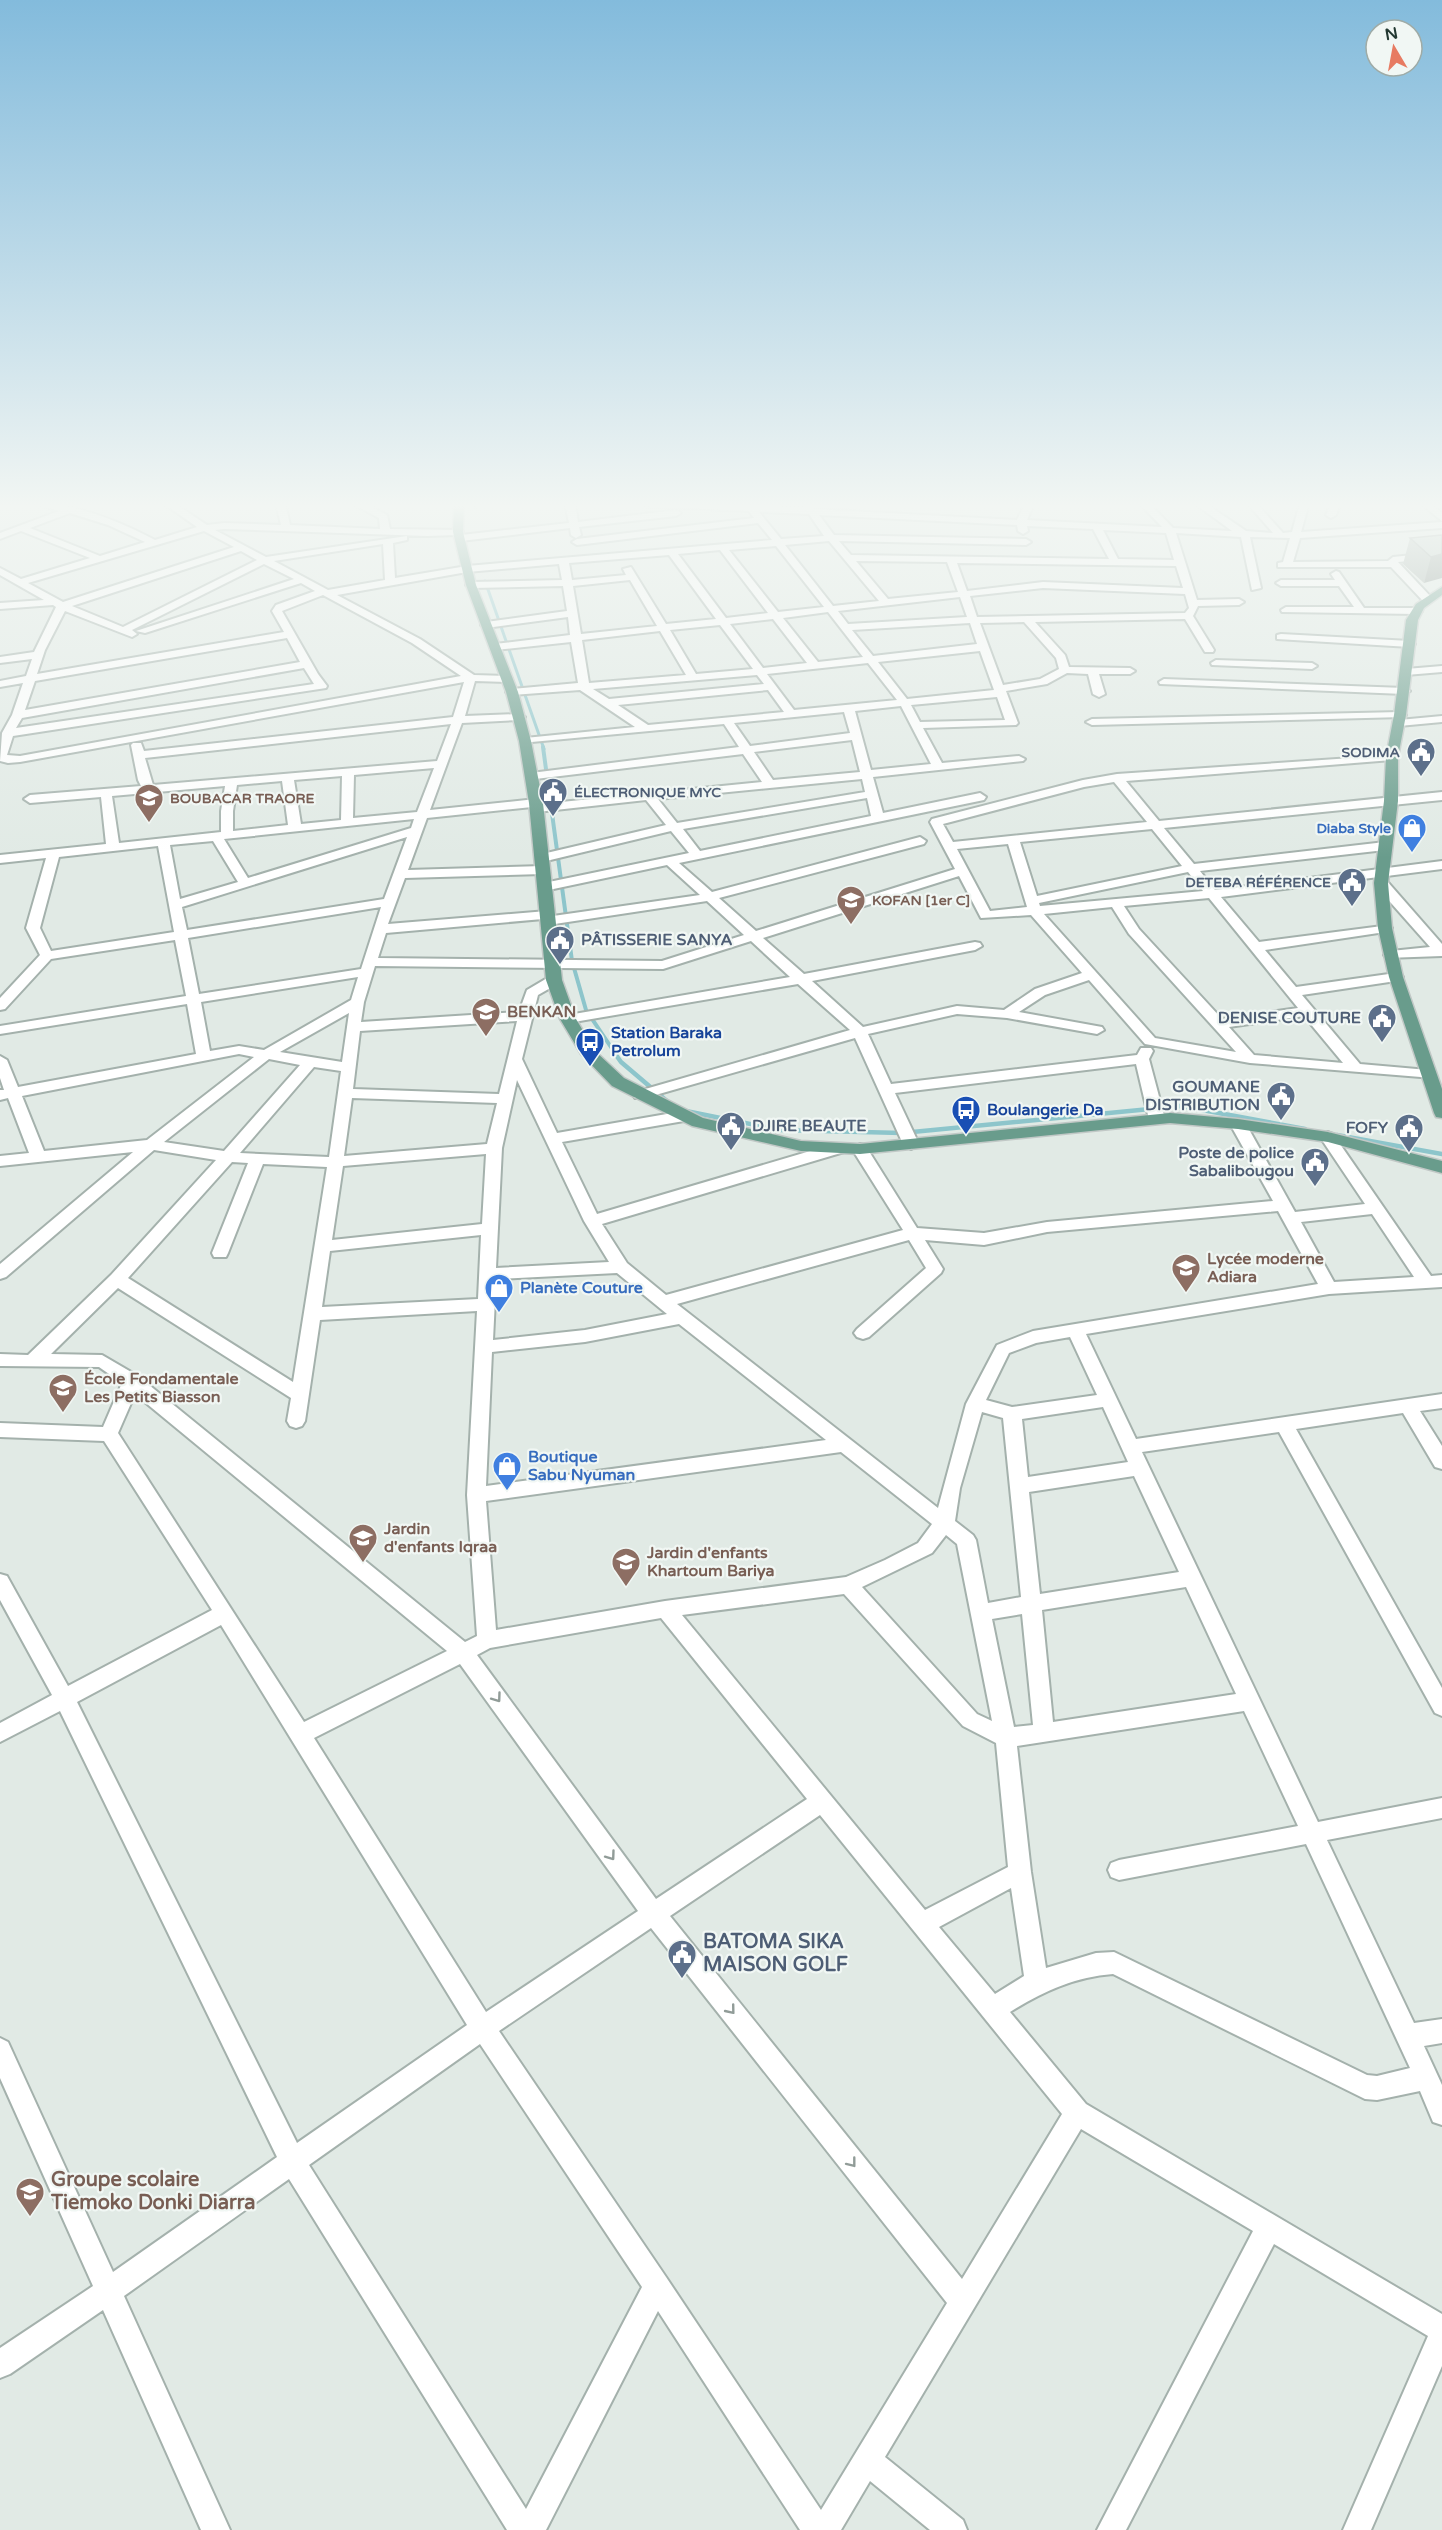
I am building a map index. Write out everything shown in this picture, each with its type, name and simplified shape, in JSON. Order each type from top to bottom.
[{"type":"main road","points":[[485,621],[509,686],[525,741],[536,806],[553,972],[568,1019],[589,1054],[618,1082],[640,1095],[698,1122],[801,1146],[861,1149],[1157,1119],[1238,1124],[1328,1137],[1442,1167]]},
{"type":"main road","points":[[1413,621],[1404,691],[1392,757],[1391,801],[1381,877],[1384,928],[1396,977],[1442,1113]]},
{"type":"street","points":[[51,621],[18,716],[8,733],[1,757],[8,760],[334,705],[471,678]]},
{"type":"street","points":[[99,621],[130,634],[171,621]]},
{"type":"street","points":[[130,634],[153,621]]},
{"type":"street","points":[[283,621],[334,705]]},
{"type":"street","points":[[378,621],[416,642],[471,678],[509,686],[584,688],[694,679],[983,647]]},
{"type":"street","points":[[486,625],[512,621]]},
{"type":"street","points":[[574,621],[584,688],[646,729]]},
{"type":"street","points":[[660,621],[694,679]]},
{"type":"street","points":[[495,647],[722,621]]},
{"type":"street","points":[[723,621],[791,714]]},
{"type":"street","points":[[781,621],[815,666]]},
{"type":"street","points":[[840,621],[904,702],[938,767]]},
{"type":"street","points":[[845,627],[953,621]]},
{"type":"street","points":[[916,725],[1012,723],[973,621]]},
{"type":"street","points":[[1029,621],[1061,657],[1065,670]]},
{"type":"street","points":[[1191,621],[1209,650]]},
{"type":"street","points":[[0,684],[290,634]]},
{"type":"street","points":[[1281,637],[1309,652],[1319,687]]},
{"type":"street","points":[[1216,663],[1309,652],[1410,644]]},
{"type":"street","points":[[0,660],[38,655]]},
{"type":"street","points":[[18,716],[308,664]]},
{"type":"street","points":[[1406,672],[1442,669]]},
{"type":"street","points":[[525,741],[1000,691],[1043,682],[1065,670],[1130,671]]},
{"type":"street","points":[[1093,670],[1099,694]]},
{"type":"street","points":[[296,1421],[324,1246],[357,1002],[389,902],[420,815],[458,720],[471,678]]},
{"type":"street","points":[[1164,682],[1404,691]]},
{"type":"street","points":[[8,733],[322,686]]},
{"type":"street","points":[[606,703],[771,687]]},
{"type":"street","points":[[849,708],[878,818]]},
{"type":"street","points":[[139,755],[458,720],[519,717]]},
{"type":"street","points":[[1092,722],[1442,719]]},
{"type":"street","points":[[727,721],[770,784]]},
{"type":"street","points":[[531,777],[856,736]]},
{"type":"street","points":[[137,739],[148,787]]},
{"type":"street","points":[[1385,846],[1190,868],[986,915],[936,822],[1083,784],[1117,778],[1392,757]]},
{"type":"street","points":[[0,858],[420,815],[649,796],[1019,759]]},
{"type":"street","points":[[30,799],[148,787],[441,764]]},
{"type":"street","points":[[347,823],[348,771]]},
{"type":"street","points":[[287,776],[295,828]]},
{"type":"street","points":[[1117,778],[1354,1067]]},
{"type":"street","points":[[232,780],[222,836],[245,883]]},
{"type":"street","points":[[106,792],[113,847]]},
{"type":"street","points":[[400,874],[542,864],[674,827],[872,794]]},
{"type":"street","points":[[649,796],[697,855]]},
{"type":"street","points":[[948,846],[1442,796]]},
{"type":"street","points":[[544,886],[980,797]]},
{"type":"street","points":[[175,904],[415,831]]},
{"type":"street","points":[[1013,839],[1033,906],[1090,975],[1150,1041],[1250,1059],[1428,1075]]},
{"type":"street","points":[[381,929],[548,918],[710,897],[920,841]]},
{"type":"street","points":[[163,842],[204,1056]]},
{"type":"street","points":[[47,956],[33,928],[54,853]]},
{"type":"street","points":[[670,861],[860,1032],[911,1144]]},
{"type":"street","points":[[1033,906],[1116,903],[1212,894],[1381,877],[1442,865]]},
{"type":"street","points":[[0,1030],[193,999],[367,967],[553,972],[663,965],[961,871]]},
{"type":"street","points":[[1381,877],[1441,950]]},
{"type":"street","points":[[0,1006],[47,956],[389,902]]},
{"type":"street","points":[[1116,903],[1134,932],[1250,1059]]},
{"type":"street","points":[[1256,947],[1384,928]]},
{"type":"street","points":[[568,1019],[975,946]]},
{"type":"street","points":[[1391,955],[1441,950]]},
{"type":"street","points":[[487,1640],[476,1495],[494,1148],[507,1099],[524,1016],[532,993],[553,972]]},
{"type":"street","points":[[1007,1014],[1040,992],[1090,975]]},
{"type":"street","points":[[1292,992],[1396,977]]},
{"type":"street","points":[[0,992],[16,989]]},
{"type":"street","points":[[0,1273],[151,1145],[265,1055],[357,1002]]},
{"type":"street","points":[[640,1095],[860,1032],[957,1010],[1007,1014],[1096,1030]]},
{"type":"street","points":[[1218,1024],[1308,1011]]},
{"type":"street","points":[[353,1027],[524,1016]]},
{"type":"street","points":[[1150,1041],[1142,1059],[1157,1119]]},
{"type":"street","points":[[7,1094],[239,1050],[348,1068]]},
{"type":"street","points":[[886,1089],[1142,1059]]},
{"type":"street","points":[[0,1060],[7,1094],[38,1155]]},
{"type":"street","points":[[515,1060],[592,1221],[621,1267],[662,1302],[966,1540],[1006,1738],[1020,1872],[1036,1982]]},
{"type":"street","points":[[34,1360],[117,1280],[310,1062]]},
{"type":"street","points":[[344,1093],[507,1099]]},
{"type":"street","points":[[554,1138],[684,1116]]},
{"type":"street","points":[[1238,1124],[1329,1288]]},
{"type":"street","points":[[1328,1137],[1374,1208],[1433,1281]]},
{"type":"street","points":[[0,1161],[38,1155],[151,1145],[228,1157],[336,1162],[494,1148]]},
{"type":"street","points":[[592,1221],[839,1148]]},
{"type":"street","points":[[861,1149],[935,1269],[863,1334]]},
{"type":"street","points":[[220,1252],[257,1159]]},
{"type":"street","points":[[662,1302],[913,1233],[984,1239],[1047,1227],[1374,1208]]},
{"type":"street","points":[[324,1246],[490,1229]]},
{"type":"street","points":[[487,1274],[621,1267]]},
{"type":"street","points":[[117,1280],[301,1396]]},
{"type":"street","points":[[299,1735],[487,1640],[665,1609],[848,1585],[892,1566],[925,1548],[945,1522],[951,1488],[975,1404],[1003,1349],[1033,1337],[1329,1288],[1433,1281]]},
{"type":"street","points":[[313,1314],[486,1305]]},
{"type":"street","points":[[484,1347],[585,1336],[682,1317]]},
{"type":"street","points":[[1075,1330],[1408,2036],[1442,2113]]},
{"type":"street","points":[[0,1360],[30,1362],[34,1360],[102,1360],[462,1651],[654,1914],[963,2302]]},
{"type":"street","points":[[109,1434],[132,1382]]},
{"type":"street","points":[[975,1404],[1012,1414],[1108,1400]]},
{"type":"street","points":[[1130,1448],[1442,1401]]},
{"type":"street","points":[[1408,1406],[1442,1462]]},
{"type":"street","points":[[1012,1414],[1044,1732]]},
{"type":"street","points":[[1284,1424],[1442,1707]]},
{"type":"street","points":[[0,1430],[109,1434]]},
{"type":"street","points":[[109,1434],[225,1613],[483,2028],[657,2286],[817,2530]]},
{"type":"street","points":[[476,1495],[843,1445]]},
{"type":"street","points":[[1019,1486],[1139,1468]]},
{"type":"street","points":[[981,1612],[1192,1578]]},
{"type":"street","points":[[0,1582],[65,1700],[292,2160],[523,2530]]},
{"type":"street","points":[[848,1585],[970,1720],[1006,1738],[1249,1701]]},
{"type":"street","points":[[665,1609],[1077,2113],[1442,2329]]},
{"type":"street","points":[[0,1733],[225,1613]]},
{"type":"street","points":[[0,2364],[483,2028],[822,1801]]},
{"type":"street","points":[[1119,1870],[1442,1808]]},
{"type":"street","points":[[923,1923],[1020,1872]]},
{"type":"street","points":[[993,2009],[1036,1982],[1096,1964],[1114,1963],[1365,2087],[1377,2088],[1426,2077]]},
{"type":"street","points":[[1408,2036],[1442,2031]]},
{"type":"street","points":[[0,2050],[216,2530]]},
{"type":"street","points":[[825,2530],[1077,2113]]},
{"type":"street","points":[[1111,2530],[1269,2227]]},
{"type":"street","points":[[531,2530],[657,2286]]},
{"type":"street","points":[[1357,2530],[1442,2335]]},
{"type":"street","points":[[867,2460],[953,2530]]},
{"type":"waterway","points":[[499,621],[544,749]]},
{"type":"waterway","points":[[543,747],[572,961],[586,1010],[617,1056]]},
{"type":"waterway","points":[[616,1055],[621,1062],[668,1102]]},
{"type":"waterway","points":[[686,1111],[780,1130],[902,1133],[1181,1106],[1305,1129]]},
{"type":"waterway","points":[[1337,1135],[1442,1154]]},
{"type":"place","name":"SODIMA","points":[[1421,778]]},
{"type":"place","name":"ÉLECTRONIQUE MYC","points":[[553,818]]},
{"type":"place","name":"BOUBACAR TRAORE","points":[[149,824]]},
{"type":"place","name":"Diaba Style","points":[[1412,854]]},
{"type":"place","name":"DETEBA RÉFÉRENCE","points":[[1352,908]]},
{"type":"place","name":"KOFAN [1er C]","points":[[851,926]]},
{"type":"place","name":"PÂTISSERIE SANYA","points":[[560,966]]},
{"type":"place","name":"BENKAN","points":[[486,1038]]},
{"type":"place","name":"DENISE COUTURE","points":[[1382,1044]]},
{"type":"place","name":"Station Baraka Petrolum","points":[[590,1068]]},
{"type":"place","name":"GOUMANE DISTRIBUTION","points":[[1281,1122]]},
{"type":"place","name":"Boulangerie Da","points":[[966,1136]]},
{"type":"place","name":"DJIRE BEAUTE","points":[[731,1152]]},
{"type":"place","name":"FOFY","points":[[1409,1154]]},
{"type":"place","name":"Poste de police Sabalibougou","points":[[1315,1188]]},
{"type":"place","name":"Lycée moderne Adiara","points":[[1186,1294]]},
{"type":"place","name":"Planète Couture","points":[[499,1314]]},
{"type":"place","name":"École Fondamentale Les Petits Biasson","points":[[63,1414]]},
{"type":"place","name":"Boutique Sabu Nyuman","points":[[507,1492]]},
{"type":"place","name":"Jardin d'enfants Iqraa","points":[[363,1564]]},
{"type":"place","name":"Jardin d'enfants Khartoum Bariya","points":[[626,1588]]},
{"type":"place","name":"BATOMA SIKA MAISON GOLF","points":[[682,1980]]},
{"type":"place","name":"Groupe scolaire Tiemoko Donki Diarra","points":[[30,2218]]}]
